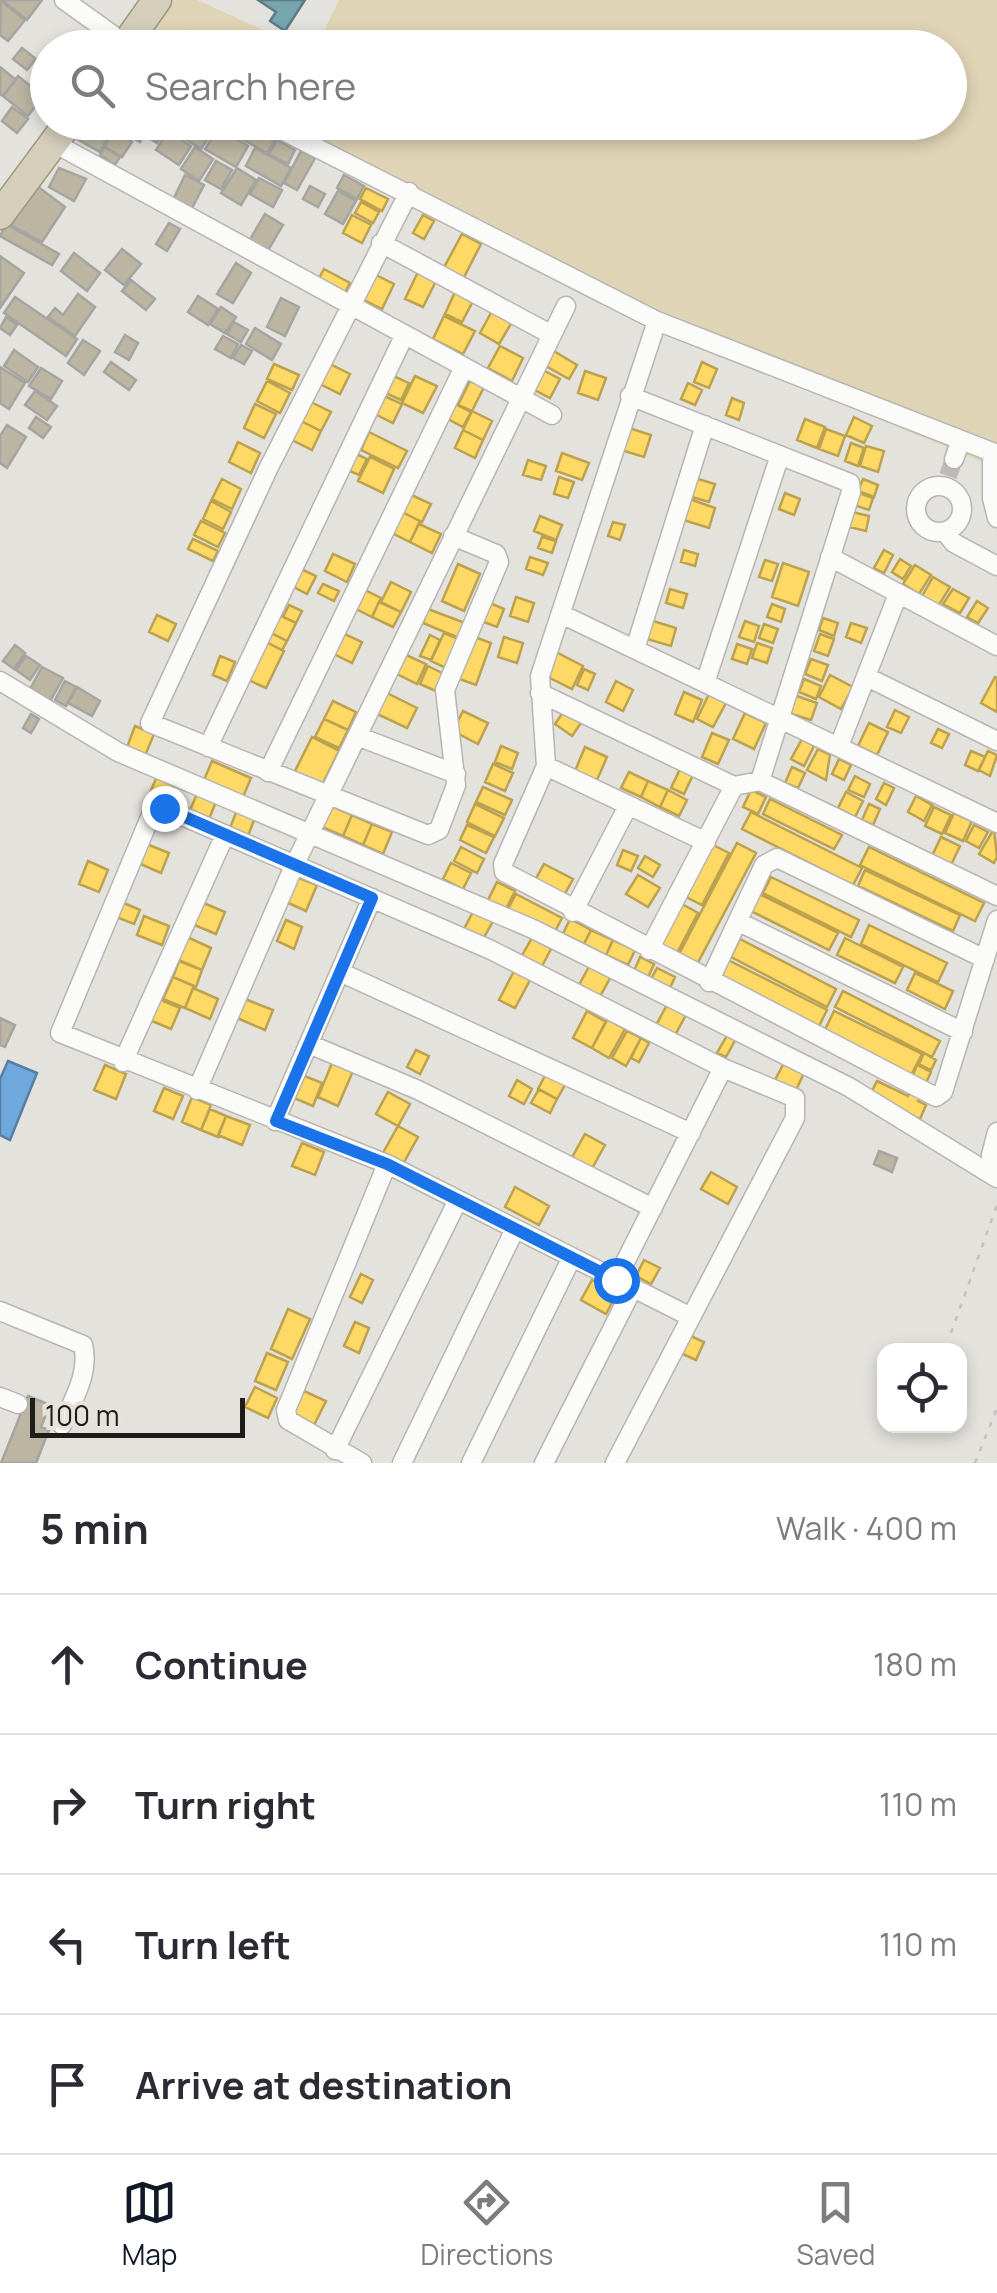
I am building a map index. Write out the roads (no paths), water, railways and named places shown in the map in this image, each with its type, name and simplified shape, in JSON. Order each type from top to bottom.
[{"type":"highway","points":[[137,30],[158,0]]},
{"type":"highway","points":[[0,215],[56,140]]},
{"type":"street","points":[[64,0],[104,30]]},
{"type":"street","points":[[73,140],[348,306],[552,414]]},
{"type":"street","points":[[303,140],[657,321],[994,453],[992,498],[997,518]]},
{"type":"street","points":[[408,192],[348,306],[150,723],[428,836],[438,830],[456,774],[444,690],[499,562],[496,554],[453,536]]},
{"type":"street","points":[[382,243],[552,335]]},
{"type":"street","points":[[197,1090],[294,866],[566,306]]},
{"type":"street","points":[[657,321],[540,676],[546,766],[502,864],[504,872],[573,912],[936,1097],[943,1092],[997,920]]},
{"type":"street","points":[[208,747],[404,336]]},
{"type":"street","points":[[268,772],[464,367]]},
{"type":"street","points":[[630,396],[850,483],[851,492],[760,782]]},
{"type":"street","points":[[635,649],[706,425]]},
{"type":"street","points":[[949,474],[962,502],[956,526],[945,532],[933,532],[916,516],[922,493],[949,474],[961,440]]},
{"type":"street","points":[[705,683],[780,454]]},
{"type":"street","points":[[945,532],[954,543],[997,566]]},
{"type":"street","points":[[830,557],[997,646]]},
{"type":"street","points":[[839,746],[869,678],[898,594]]},
{"type":"street","points":[[561,614],[997,822]]},
{"type":"street","points":[[869,678],[997,740]]},
{"type":"street","points":[[0,681],[118,752],[533,929],[849,1087],[997,1178]]},
{"type":"street","points":[[540,692],[734,786],[760,782],[997,896]]},
{"type":"street","points":[[357,736],[456,774]]},
{"type":"street","points":[[546,766],[706,842]]},
{"type":"street","points":[[649,950],[734,786]]},
{"type":"street","points":[[573,912],[628,806]]},
{"type":"street","points":[[615,1463],[798,1106],[794,1098],[723,1068],[490,950],[372,898],[224,838],[164,808],[151,816],[60,1025],[60,1033],[123,1062],[387,1164],[689,1316]]},
{"type":"street","points":[[123,1062],[224,838]]},
{"type":"street","points":[[709,982],[764,865],[777,858],[985,959]]},
{"type":"street","points":[[276,1121],[372,898]]},
{"type":"street","points":[[739,922],[963,1032]]},
{"type":"street","points":[[340,972],[691,1133]]},
{"type":"street","points":[[309,1044],[418,1090],[653,1208]]},
{"type":"street","points":[[544,1463],[625,1284],[653,1208],[723,1068]]},
{"type":"street","points":[[997,1132],[991,1155],[997,1160]]},
{"type":"street","points":[[362,1463],[288,1420],[286,1410],[387,1164]]},
{"type":"street","points":[[335,1450],[458,1200]]},
{"type":"street","points":[[402,1463],[515,1229]]},
{"type":"street","points":[[471,1463],[572,1258]]},
{"type":"street","points":[[0,1310],[82,1345],[86,1357],[81,1381],[62,1425]]},
{"type":"tunnel","points":[[948,476],[954,459]]}]
